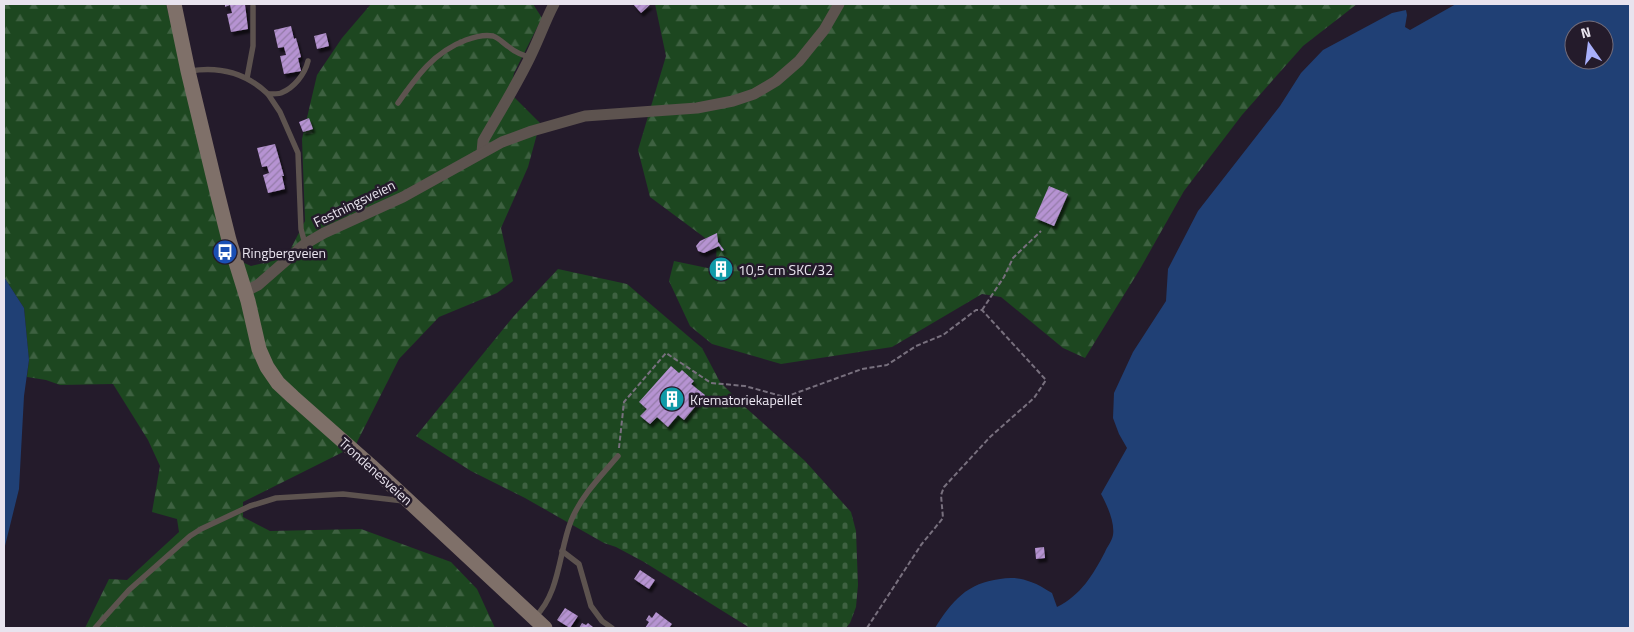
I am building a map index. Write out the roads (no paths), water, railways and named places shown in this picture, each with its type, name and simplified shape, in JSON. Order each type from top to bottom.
[{"type":"main road","points":[[174,4],[188,71],[231,246],[246,291]]},
{"type":"main road","name":"Trondenesveien","points":[[246,291],[259,349],[267,367],[278,383],[409,501],[539,623]]},
{"type":"street","points":[[482,152],[483,141],[530,57],[545,20],[554,4]]},
{"type":"street","name":"Festningsveien","points":[[246,291],[258,285],[305,244],[324,233],[403,197],[482,152],[532,131],[585,116],[696,108],[733,101],[754,94],[776,81],[799,61],[824,30],[839,4]]},
{"type":"lane","points":[[247,78],[253,46],[253,6]]},
{"type":"lane","points":[[398,102],[416,77],[438,55],[455,44],[469,39],[492,36],[514,51],[530,57]]},
{"type":"lane","points":[[268,94],[281,93],[298,80],[305,72],[308,61]]},
{"type":"lane","points":[[188,71],[216,69],[236,73],[247,78],[268,94],[276,104],[298,153],[301,228],[305,244]]},
{"type":"lane","points":[[539,623],[572,519],[581,501],[618,456]]},
{"type":"lane","points":[[95,628],[129,590],[190,536],[250,506],[276,498],[324,494],[357,495],[409,501]]},
{"type":"lane","points":[[562,551],[579,564],[591,606],[602,620],[612,628]]},
{"type":"water","points":[[1456,4],[1630,4],[1630,628],[935,628],[954,602],[969,589],[988,581],[1012,578],[1034,583],[1052,593],[1057,607],[1073,597],[1085,584],[1111,542],[1112,519],[1101,494],[1127,448],[1113,418],[1114,393],[1133,352],[1166,301],[1168,269],[1198,211],[1280,106],[1301,73],[1323,50],[1392,13],[1406,10],[1405,27],[1410,30]]},
{"type":"water","points":[[4,277],[24,308],[29,360],[24,396],[19,489],[4,550]]},
{"type":"place","name":"Ringbergveien","points":[[225,252]]},
{"type":"place","name":"10,5 cm SKC/32","points":[[721,269]]},
{"type":"place","name":"Krematoriekapellet","points":[[672,399]]}]
